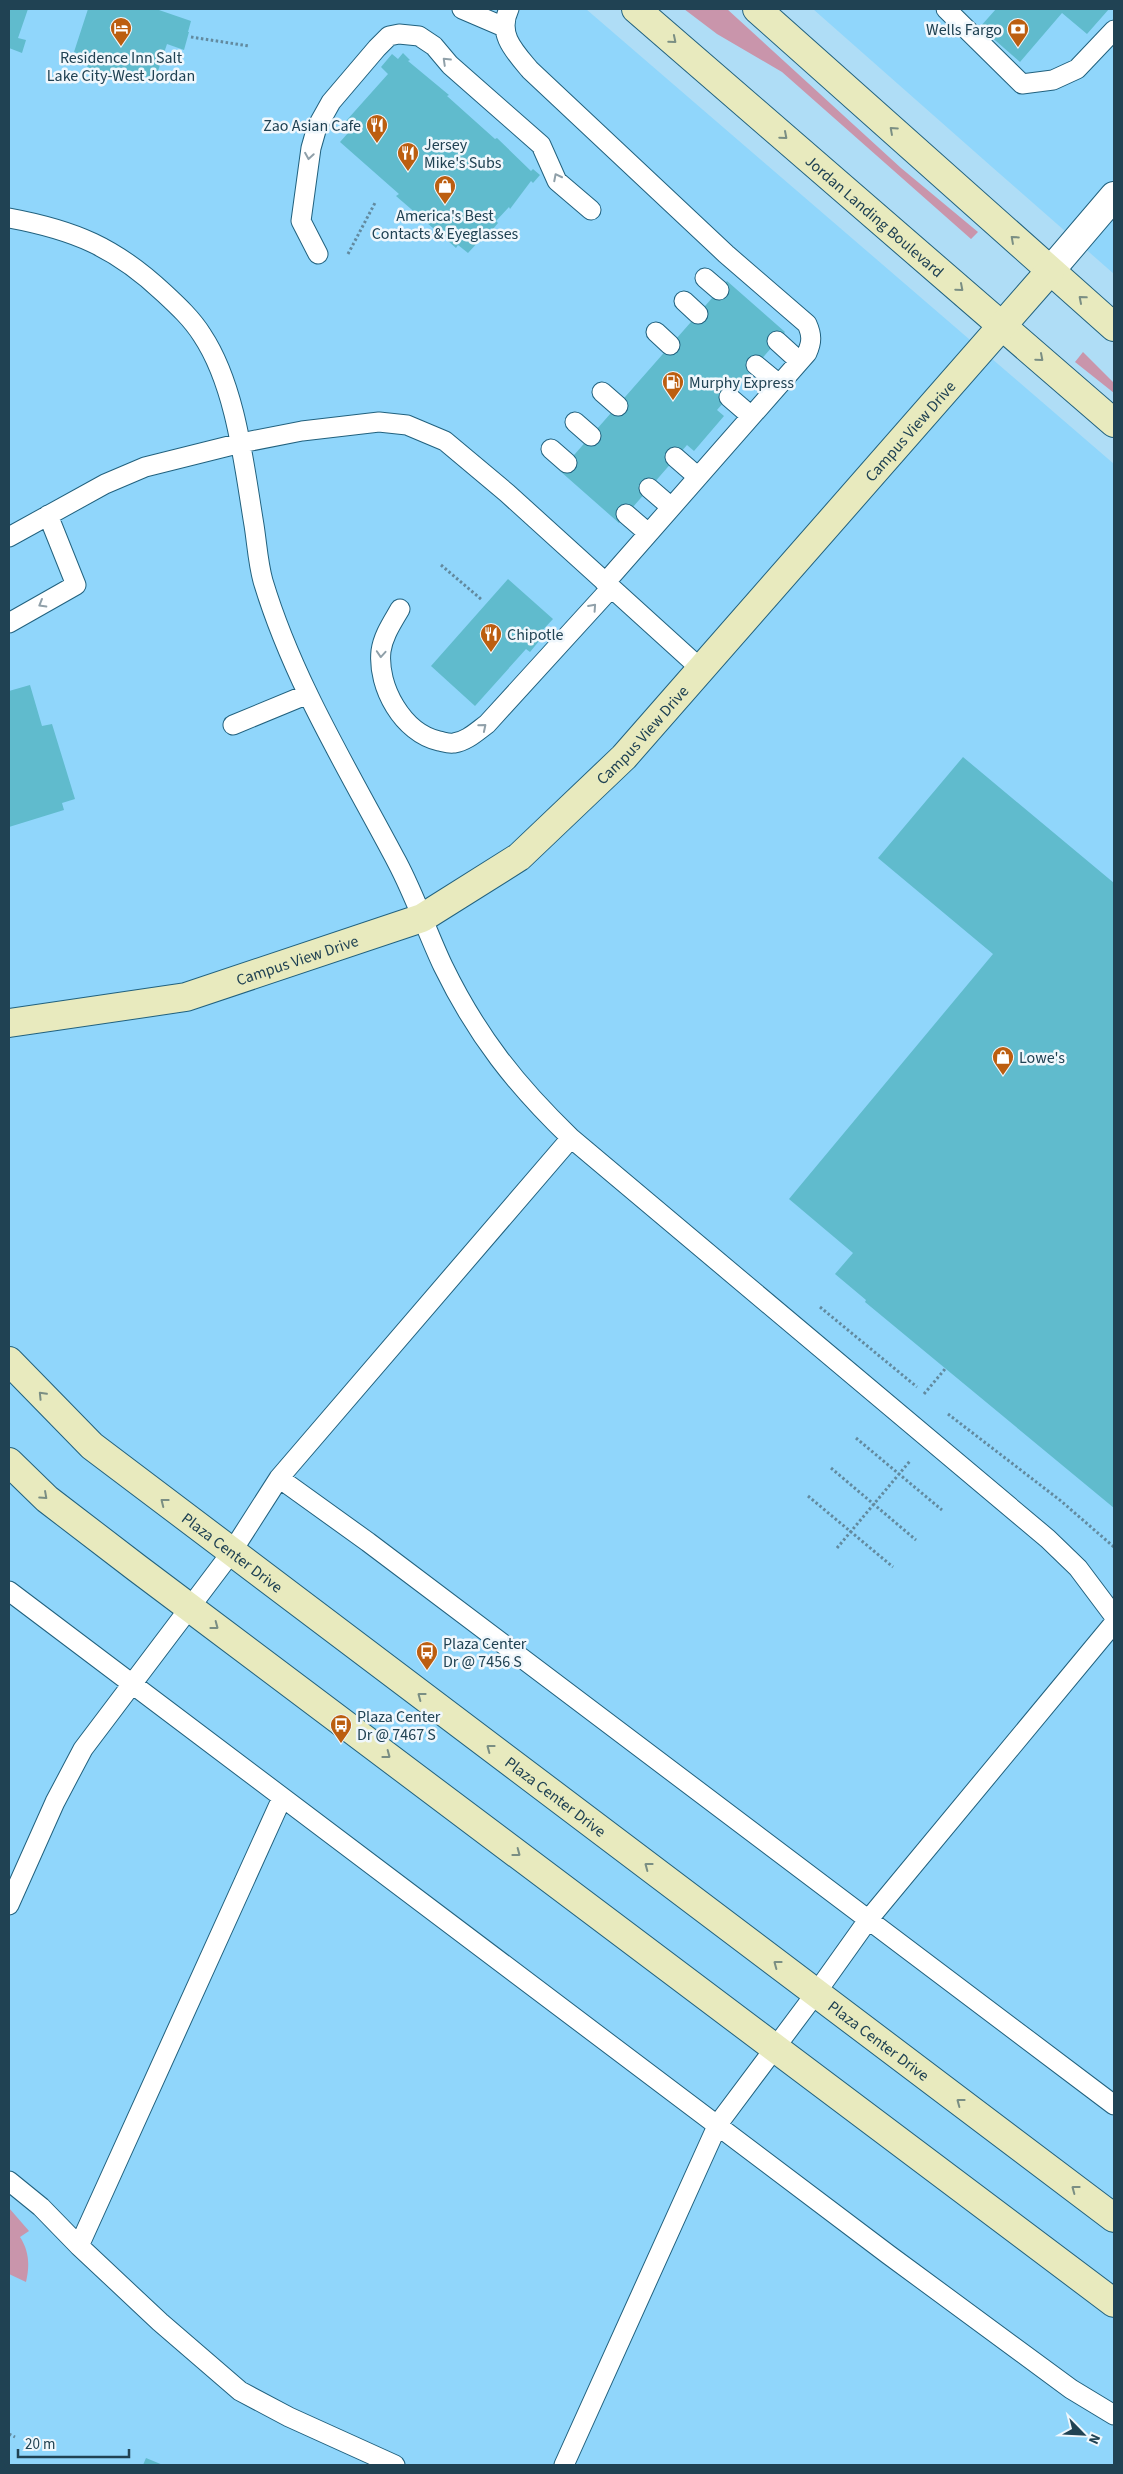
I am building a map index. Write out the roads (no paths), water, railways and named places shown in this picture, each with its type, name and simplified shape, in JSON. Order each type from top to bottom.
[{"type":"street","name":"Jordan Landing Boulevard","points":[[636,9],[1114,423]]},
{"type":"street","points":[[757,9],[1114,327]]},
{"type":"street","name":"Campus View Drive","points":[[9,1023],[186,997],[422,918],[519,857],[624,757],[1003,326],[1114,196]]},
{"type":"street","name":"Plaza Center Drive","points":[[9,1361],[92,1446],[231,1553],[1114,2218]]},
{"type":"street","points":[[9,1462],[47,1499],[1114,2303]]},
{"type":"lane","points":[[462,9],[504,27]]},
{"type":"lane","points":[[400,610],[383,639],[381,667],[385,684],[405,721],[422,736],[452,744],[467,739],[487,724],[608,585],[671,507],[807,353],[811,344],[812,334],[806,324],[726,254],[530,70],[508,44],[504,27],[509,9]]},
{"type":"lane","points":[[946,9],[1022,84],[1053,80],[1076,69],[1114,30]]},
{"type":"lane","points":[[318,254],[301,221],[309,156],[317,127],[331,102],[377,48],[389,36],[399,34],[419,36],[434,46],[450,65],[541,145],[557,182],[591,210]]},
{"type":"lane","points":[[9,218],[76,235],[112,251],[142,272],[183,310],[216,357],[241,443],[262,578],[282,636],[308,694],[352,781],[399,866],[461,1001],[499,1061],[530,1098],[572,1138],[1048,1539],[1078,1568],[1114,1616]]},
{"type":"lane","points":[[684,301],[698,314]]},
{"type":"lane","points":[[656,332],[670,346]]},
{"type":"lane","points":[[777,341],[800,361]]},
{"type":"lane","points":[[756,365],[779,384]]},
{"type":"lane","points":[[602,392],[618,406]]},
{"type":"lane","points":[[729,397],[751,416]]},
{"type":"lane","points":[[9,537],[105,484],[145,467],[241,443],[302,431],[379,422],[407,425],[445,441],[507,493],[701,669]]},
{"type":"lane","points":[[575,422],[591,436]]},
{"type":"lane","points":[[551,448],[567,463]]},
{"type":"lane","points":[[676,457],[698,477]]},
{"type":"lane","points":[[649,488],[671,507]]},
{"type":"lane","points":[[626,514],[648,534]]},
{"type":"lane","points":[[9,624],[76,585],[48,515]]},
{"type":"lane","points":[[232,725],[308,694]]},
{"type":"lane","points":[[9,1905],[55,1802],[83,1749],[231,1553],[279,1478],[572,1138]]},
{"type":"lane","points":[[279,1478],[368,1542],[1114,2105]]},
{"type":"lane","points":[[9,1591],[988,2328],[1071,2389],[1114,2415]]},
{"type":"lane","points":[[564,2465],[718,2124],[868,1920],[1114,1623]]},
{"type":"lane","points":[[79,2246],[282,1798]]},
{"type":"lane","points":[[9,2181],[41,2206],[79,2246],[160,2322],[240,2391],[288,2417],[395,2465]]},
{"type":"place","name":"Residence Inn Salt Lake City-West Jordan","points":[[121,47]]},
{"type":"place","name":"Wells Fargo","points":[[1018,48]]},
{"type":"place","name":"Zao Asian Cafe","points":[[377,144]]},
{"type":"place","name":"Jersey Mike's Subs","points":[[408,172]]},
{"type":"place","name":"America's Best Contacts & Eyeglasses","points":[[445,205]]},
{"type":"place","name":"Murphy Express","points":[[673,401]]},
{"type":"place","name":"Chipotle","points":[[491,653]]},
{"type":"place","name":"Lowe's","points":[[1003,1076]]},
{"type":"place","name":"Plaza Center Dr @ 7456 S","points":[[427,1671]]},
{"type":"place","name":"Plaza Center Dr @ 7467 S","points":[[341,1744]]}]
